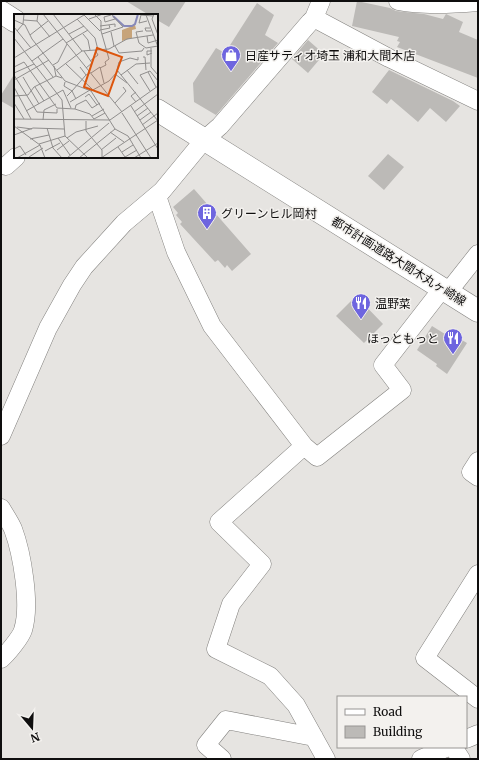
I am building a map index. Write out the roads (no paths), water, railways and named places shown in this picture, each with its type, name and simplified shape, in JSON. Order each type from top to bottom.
[{"type":"street","points":[[3,427],[48,328],[76,279],[95,253],[124,223],[157,196],[204,140],[220,126],[314,18],[321,1]]},
{"type":"street","points":[[398,1],[440,4],[475,2]]},
{"type":"street","points":[[1,12],[14,20]]},
{"type":"street","points":[[314,18],[389,58],[478,101]]},
{"type":"street","name":"都市計画道路大間木丸ヶ崎線","points":[[158,111],[478,311]]},
{"type":"street","points":[[157,196],[176,252],[212,326],[304,446],[317,457],[402,390],[383,365],[445,290],[478,254]]},
{"type":"street","points":[[304,446],[219,522],[262,564],[231,604],[216,649],[270,676],[296,705],[326,759]]},
{"type":"street","points":[[478,461],[471,472],[478,477]]},
{"type":"street","points":[[1,508],[12,529],[22,566],[26,603],[23,631],[1,660]]},
{"type":"street","points":[[477,579],[425,658],[478,699]]},
{"type":"street","points":[[222,759],[206,745],[226,720],[314,737]]},
{"type":"street","points":[[467,740],[478,734]]},
{"type":"street","points":[[421,759],[446,748]]},
{"type":"street","points":[[454,748],[461,759]]},
{"type":"place","name":"日産サティオ埼玉 浦和大間木店","points":[[231,72]]},
{"type":"place","name":"グリーンヒル岡村","points":[[207,230]]},
{"type":"place","name":"温野菜","points":[[361,320]]},
{"type":"place","name":"ほっともっと","points":[[453,355]]}]
